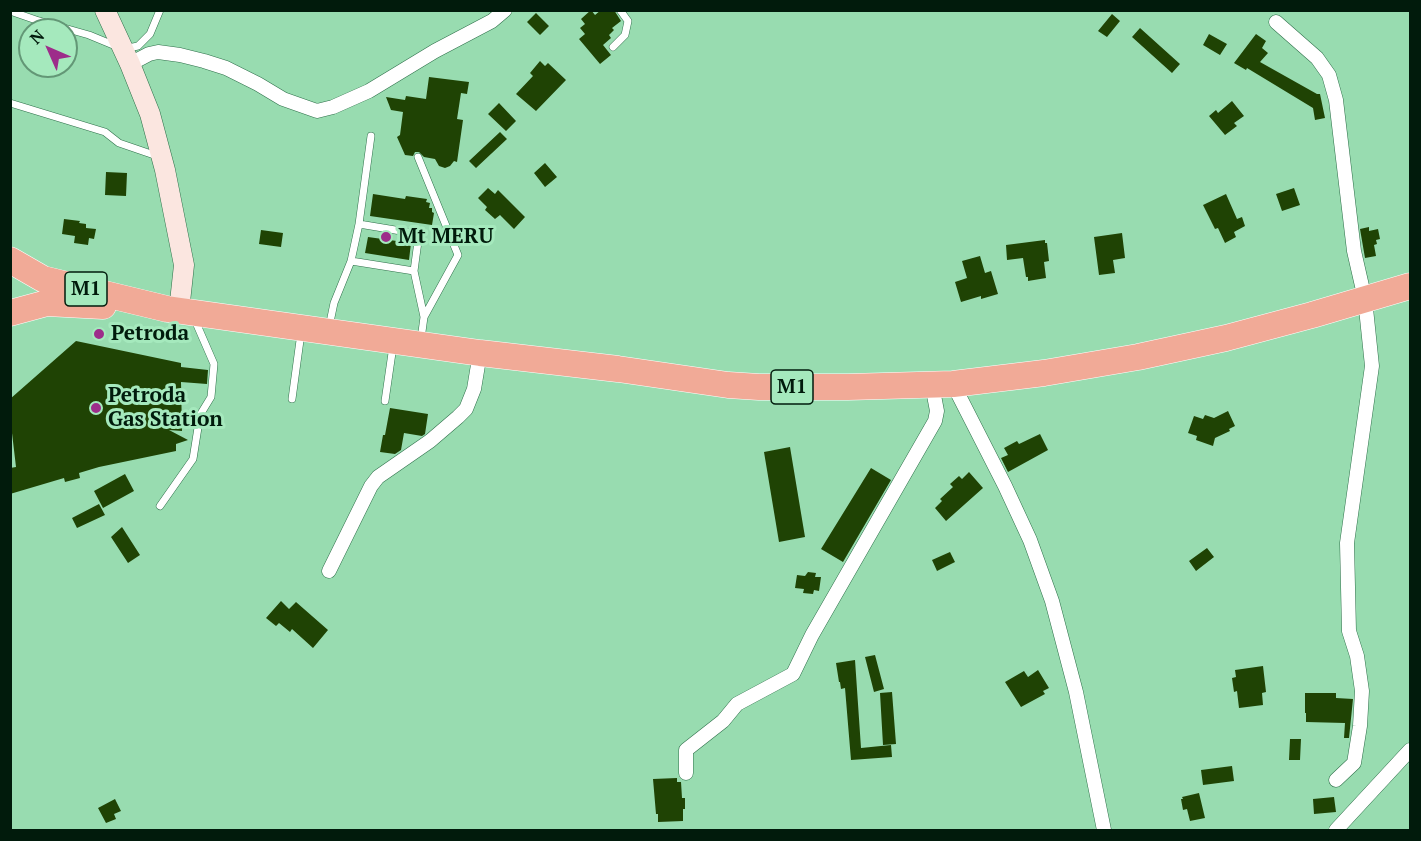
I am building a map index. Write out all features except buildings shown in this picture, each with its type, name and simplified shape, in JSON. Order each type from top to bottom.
[{"type":"highway","name":"M1","points":[[10,260],[43,279],[179,311]]},
{"type":"highway","name":"M1","points":[[10,313],[47,303],[179,311],[728,385],[759,387],[942,385],[1044,373],[1137,357],[1226,338],[1410,286]]},
{"type":"street","points":[[105,10],[150,114],[162,158],[184,265],[179,311]]},
{"type":"street","points":[[126,56],[158,52],[204,61],[237,73],[283,99],[317,111],[333,108],[369,91],[435,51],[492,21],[505,10]]},
{"type":"street","points":[[1276,22],[1317,58],[1329,75],[1336,100],[1354,251],[1365,299],[1372,366],[1347,543],[1349,632],[1357,656],[1362,691],[1360,726],[1354,763],[1336,780]]},
{"type":"street","points":[[329,571],[371,486],[378,477],[430,441],[465,409],[474,389],[480,353]]},
{"type":"street","points":[[686,773],[686,750],[723,721],[736,704],[793,674],[812,635],[935,421],[942,385]]},
{"type":"street","points":[[942,385],[1005,486],[1030,540],[1052,601],[1067,653],[1104,831]]},
{"type":"street","points":[[1336,831],[1410,750]]},
{"type":"lane","points":[[10,11],[89,35],[126,56],[150,34],[160,10]]},
{"type":"lane","points":[[613,47],[625,35],[628,21],[620,10]]},
{"type":"lane","points":[[10,103],[105,132],[119,143],[162,158]]},
{"type":"lane","points":[[329,331],[334,303],[351,261],[359,224],[371,136]]},
{"type":"lane","points":[[418,157],[458,255],[424,317],[420,344]]},
{"type":"lane","points":[[359,224],[418,234],[414,271],[424,317]]},
{"type":"lane","points":[[351,261],[414,271]]},
{"type":"lane","points":[[160,506],[193,459],[200,415],[211,397],[214,364],[179,311]]},
{"type":"lane","points":[[292,399],[301,328]]},
{"type":"lane","points":[[386,400],[393,340]]},
{"type":"place","name":"Mt MERU","points":[[386,237]]},
{"type":"place","name":"Petroda","points":[[99,334]]},
{"type":"place","name":"Petroda Gas Station","points":[[96,408]]}]
